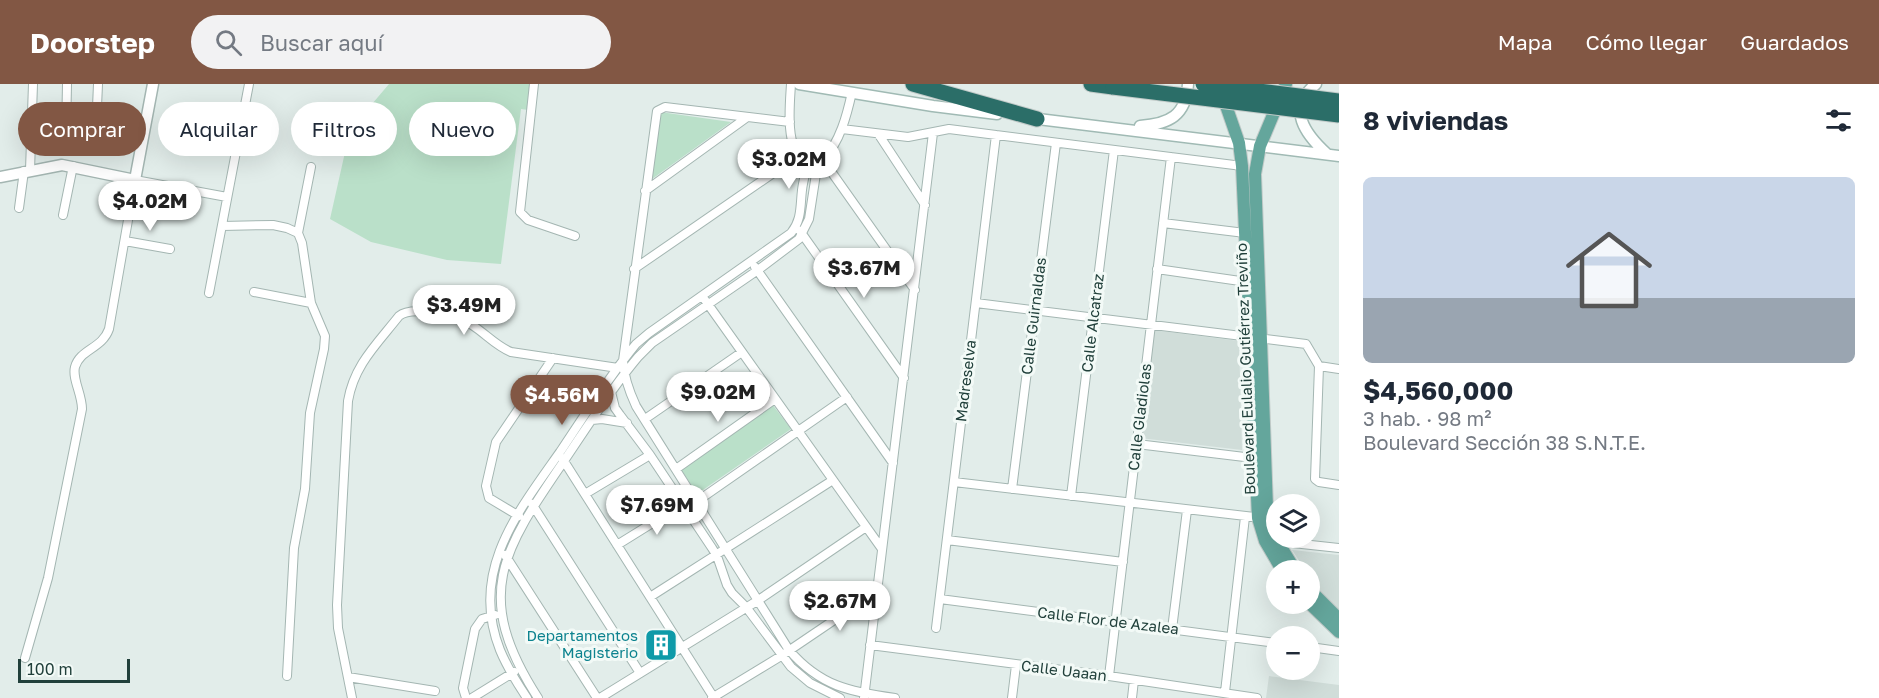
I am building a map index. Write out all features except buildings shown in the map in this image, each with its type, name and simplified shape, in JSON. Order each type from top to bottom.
[{"type":"highway","points":[[914,84],[1036,119]]},
{"type":"highway","points":[[1091,84],[1339,116]]},
{"type":"highway","points":[[1203,84],[1339,101]]},
{"type":"main road","points":[[0,177],[56,165],[73,166],[135,180],[153,84]]},
{"type":"main road","points":[[799,84],[933,106],[1339,156]]},
{"type":"main road","points":[[1118,128],[1153,125],[1166,122],[1176,116],[1187,95],[1188,84]]},
{"type":"main road","name":"Boulevard Eulalio Gutiérrez Treviño","points":[[1218,84],[1239,143],[1247,282],[1254,338]]},
{"type":"main road","name":"Boulevard Eulalio Gutiérrez Treviño","points":[[1266,527],[1263,518],[1259,459],[1254,338],[1255,174],[1260,146],[1286,84]]},
{"type":"main road","points":[[1316,84],[1305,97],[1300,109],[1301,121],[1306,133],[1327,154]]},
{"type":"main road","name":"Boulevard Eulalio Gutiérrez Treviño","points":[[1277,548],[1287,560]]},
{"type":"main road","points":[[1320,600],[1339,619]]},
{"type":"main road","points":[[1320,614],[1339,632]]},
{"type":"street","points":[[20,208],[27,170],[33,84]]},
{"type":"street","points":[[67,84],[65,132],[68,136],[80,137],[91,137],[96,133],[98,84]]},
{"type":"street","points":[[209,293],[249,84]]},
{"type":"street","points":[[534,84],[520,212],[528,220],[575,236]]},
{"type":"street","points":[[791,84],[790,122],[795,149],[798,156],[808,161],[820,161]]},
{"type":"street","points":[[527,698],[515,671],[501,614],[501,589],[507,557],[525,520],[611,377],[652,343],[792,246],[803,234],[811,211],[820,161],[833,147],[842,129],[852,92]]},
{"type":"street","points":[[790,122],[666,107],[658,110],[621,368],[628,388],[645,419],[789,650],[806,667],[828,682],[864,696],[895,698]]},
{"type":"street","points":[[645,190],[746,118]]},
{"type":"street","points":[[842,129],[908,137],[949,129],[1242,166]]},
{"type":"street","points":[[864,696],[933,133]]},
{"type":"street","points":[[879,135],[925,205]]},
{"type":"street","name":"Madreselva","points":[[936,628],[996,135]]},
{"type":"street","name":"Calle Guirnaldas","points":[[1012,489],[1056,143]]},
{"type":"street","name":"Calle Alcatraz","points":[[1071,496],[1114,150]]},
{"type":"street","points":[[634,269],[798,156]]},
{"type":"street","name":"Calle Gladiolas","points":[[1109,676],[1171,157]]},
{"type":"street","points":[[538,698],[501,652],[491,615],[491,585],[500,547],[528,498],[611,394],[621,368],[641,339],[784,238],[797,225],[801,213],[802,189],[808,161]]},
{"type":"street","points":[[820,161],[915,290]]},
{"type":"street","points":[[63,215],[73,166]]},
{"type":"street","points":[[287,676],[294,548],[305,489],[310,413],[325,343],[323,329],[311,303],[303,243],[298,233],[311,167]]},
{"type":"street","points":[[25,658],[50,568],[82,408],[74,370],[79,359],[103,341],[109,329],[135,180],[227,197]]},
{"type":"street","points":[[1163,223],[1245,233]]},
{"type":"street","points":[[222,226],[273,225],[298,233]]},
{"type":"street","points":[[797,225],[904,378]]},
{"type":"street","points":[[125,241],[170,249]]},
{"type":"street","points":[[751,261],[893,463]]},
{"type":"street","points":[[1157,269],[1247,282]]},
{"type":"street","points":[[254,292],[311,303]]},
{"type":"street","points":[[702,295],[882,549]]},
{"type":"street","points":[[976,303],[1306,344],[1319,366],[1314,476],[1319,482],[1339,485]]},
{"type":"street","points":[[352,698],[338,628],[337,604],[348,401],[354,376],[399,316],[409,311],[428,312],[466,322],[499,346],[517,353],[621,368]]},
{"type":"street","points":[[645,419],[742,352]]},
{"type":"street","points":[[525,520],[489,498],[486,486],[494,448],[499,436],[553,358]]},
{"type":"street","points":[[1319,366],[1339,369]]},
{"type":"street","points":[[611,377],[611,394],[615,408],[650,455],[717,556],[727,585],[781,656],[826,696],[840,698]]},
{"type":"street","points":[[696,502],[847,397]]},
{"type":"street","points":[[676,469],[775,399]]},
{"type":"street","points":[[592,420],[610,420],[627,424]]},
{"type":"street","points":[[1137,444],[1259,459]]},
{"type":"street","points":[[585,494],[650,455]]},
{"type":"street","points":[[561,457],[713,698],[781,656],[877,591]]},
{"type":"street","points":[[650,597],[833,480]]},
{"type":"street","points":[[954,482],[1263,518]]},
{"type":"street","points":[[528,498],[640,673]]},
{"type":"street","points":[[617,545],[683,504]]},
{"type":"street","points":[[1172,629],[1187,510]]},
{"type":"street","points":[[1225,692],[1245,517]]},
{"type":"street","points":[[500,547],[598,698],[757,601],[866,527]]},
{"type":"street","points":[[947,540],[1123,562]]},
{"type":"street","points":[[1320,546],[1339,548]]},
{"type":"street","name":"Calle Flor de Azalea","points":[[940,599],[1266,641]]},
{"type":"street","points":[[466,698],[464,684],[475,630],[482,619],[501,614]]},
{"type":"street","name":"Calle Uaaan","points":[[870,645],[1257,698]]},
{"type":"street","points":[[1320,648],[1339,651]]},
{"type":"street","points":[[1012,698],[1016,664]]},
{"type":"street","points":[[472,698],[515,671]]},
{"type":"street","points":[[348,677],[435,691]]},
{"type":"street","points":[[1132,698],[1134,680]]},
{"type":"shaded area","points":[[1153,330],[1239,341],[1242,450],[1140,438]]},
{"type":"shaded area","points":[[1292,550],[1339,555],[1339,610],[1320,590],[1320,560],[1298,560]]},
{"type":"shaded area","points":[[1268,680],[1300,680],[1339,685],[1339,698],[1266,698]]},
{"type":"green space","points":[[389,84],[532,84],[528,110],[521,109],[516,148],[516,102],[409,102],[409,156],[515,156],[501,264],[447,260],[371,242],[330,219],[344,156],[397,156],[397,102],[374,102]]},
{"type":"green space","points":[[660,112],[731,122],[652,179]]},
{"type":"green space","points":[[772,404],[791,429],[697,494],[681,469]]},
{"type":"place","name":"Departamentos Magisterio","points":[[661,645]]}]
